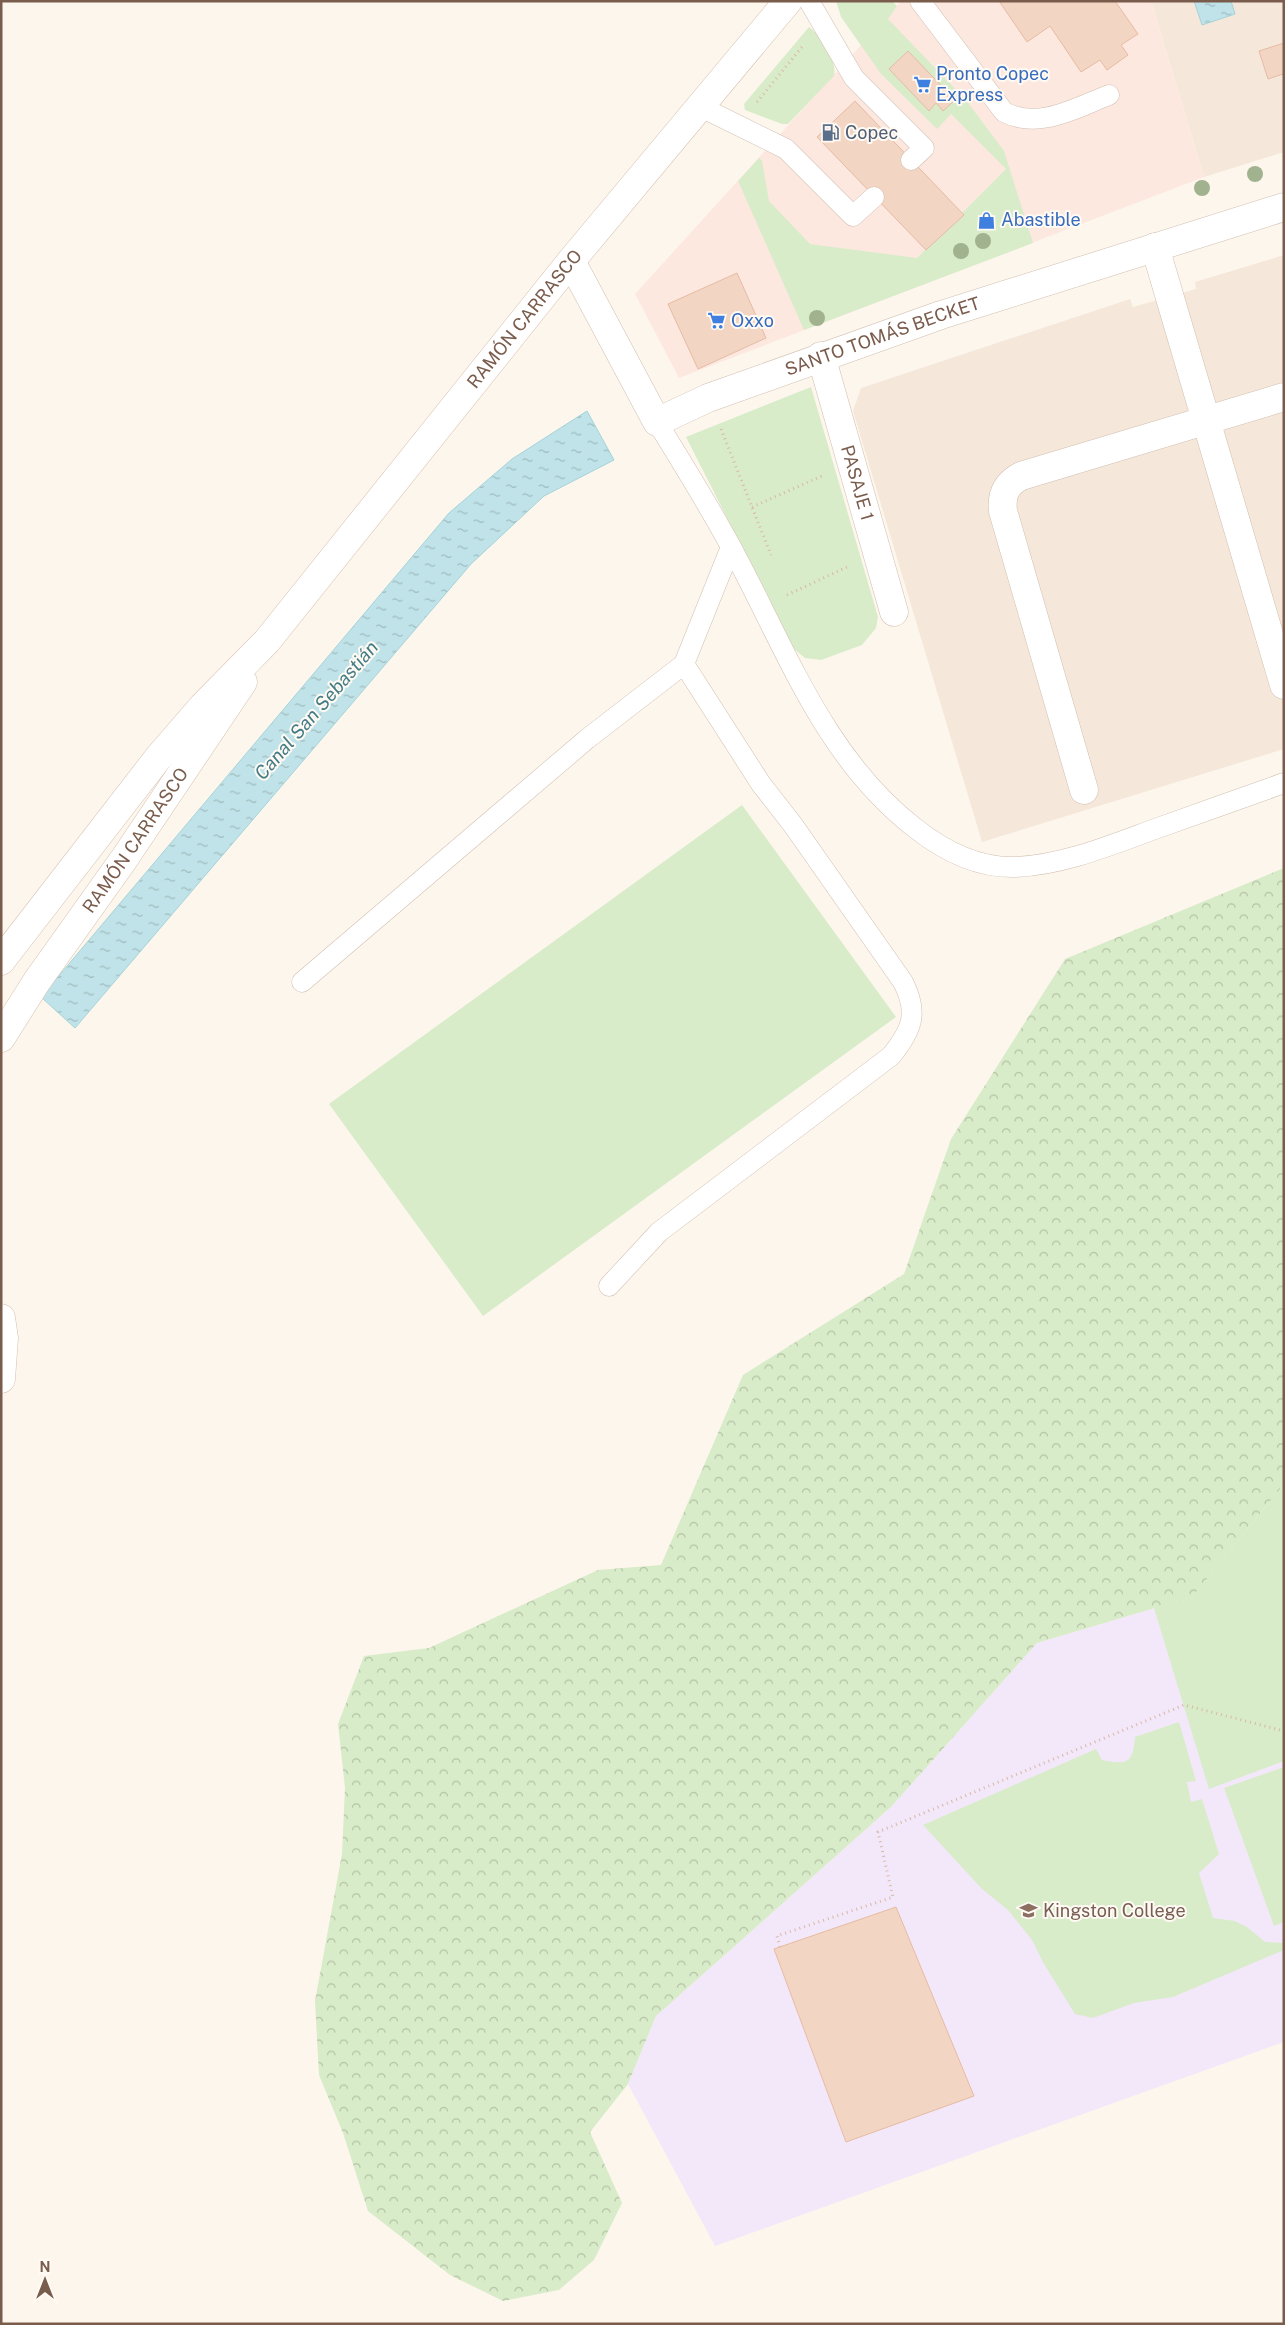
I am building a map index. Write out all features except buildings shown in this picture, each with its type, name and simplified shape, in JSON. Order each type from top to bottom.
[{"type":"street","name":"RAMÓN CARRASCO","points":[[1,960],[180,732],[267,641],[571,261],[788,1]]},
{"type":"street","name":"SANTO TOMÁS BECKET","points":[[657,422],[708,398],[941,314],[1284,207]]},
{"type":"street","points":[[1155,247],[1284,685]]},
{"type":"street","points":[[571,261],[657,422]]},
{"type":"street","name":"PASAJE 1","points":[[821,356],[894,612]]},
{"type":"street","points":[[1084,790],[1003,511],[1002,500],[1005,490],[1012,481],[1021,476],[1284,397]]},
{"type":"street","name":"RAMÓN CARRASCO","points":[[1,1038],[37,980],[124,860],[218,721],[267,641]]},
{"type":"street","points":[[1,1318],[4,1338],[1,1379]]},
{"type":"lane","points":[[809,1],[854,78],[924,148],[911,160]]},
{"type":"lane","points":[[920,1],[1004,112],[1013,117],[1039,120],[1109,95]]},
{"type":"lane","points":[[699,106],[786,149],[853,216],[874,196]]},
{"type":"lane","points":[[657,422],[731,547],[822,722],[856,772],[898,815],[937,846],[975,862],[1015,867],[1057,861],[1118,843],[1284,783]]},
{"type":"lane","points":[[302,982],[586,739],[684,664],[731,547]]},
{"type":"lane","points":[[609,1286],[659,1232],[891,1056],[908,1036],[912,1016],[911,998],[903,982],[761,784],[684,664]]},
{"type":"path","points":[[738,126],[821,24]]},
{"type":"path","points":[[708,398],[773,560]]},
{"type":"path","points":[[752,507],[852,463]]},
{"type":"path","points":[[787,595],[877,552]]},
{"type":"path","points":[[783,586],[790,603]]},
{"type":"path","points":[[780,1947],[777,1936],[893,1896],[878,1832],[1184,1705],[1284,1731]]},
{"type":"shaded area","points":[[901,1],[1151,1],[1204,177],[679,378],[635,294]]},
{"type":"shaded area","points":[[1151,1],[1284,1],[1284,152],[1204,177]]},
{"type":"shaded area","points":[[1284,255],[1284,749],[982,842],[853,411],[861,388],[1130,299],[1133,307],[1196,289],[1195,282]]},
{"type":"shaded area","name":"Kingston College","points":[[1284,1484],[1284,2042],[715,2246],[628,2084],[656,2016],[892,1806],[1037,1643],[1192,1597]]},
{"type":"green space","points":[[836,1],[892,1],[897,6],[888,19],[966,100],[1004,151],[1033,243],[804,330],[738,181],[759,158],[762,161],[769,201],[810,244],[917,258],[1006,169],[951,114],[937,129],[881,74],[841,17]]},
{"type":"green space","points":[[809,27],[819,36],[828,49],[833,63],[834,76],[788,124],[782,124],[745,110],[744,104]]},
{"type":"green space","points":[[811,387],[878,617],[876,628],[862,645],[821,660],[805,658],[793,648],[686,437]]},
{"type":"green space","points":[[742,805],[896,1017],[483,1316],[329,1104]]},
{"type":"green space","points":[[1284,868],[1284,1484],[1192,1597],[1037,1643],[892,1806],[656,2016],[628,2084],[590,2132],[622,2203],[594,2260],[559,2290],[503,2301],[450,2275],[368,2211],[343,2133],[319,2075],[315,2001],[342,1854],[345,1788],[338,1724],[364,1656],[429,1648],[598,1570],[661,1565],[743,1375],[904,1274],[951,1139],[1065,959]]},
{"type":"green space","points":[[1284,1484],[1284,1761],[1209,1789],[1154,1608],[1192,1597]]},
{"type":"green space","points":[[1179,1722],[1196,1781],[1187,1782],[1191,1802],[1202,1799],[1219,1854],[1199,1873],[1213,1918],[1235,1921],[1247,1927],[1265,1942],[1284,1943],[1284,1950],[1173,1997],[1134,2003],[1093,2018],[1075,2014],[1044,1964],[1032,1940],[1008,1910],[982,1889],[923,1825],[1096,1749],[1102,1760],[1123,1762],[1133,1753],[1135,1737]]},
{"type":"green space","points":[[1284,1767],[1284,1922],[1274,1926],[1224,1788]]},
{"type":"water","points":[[1194,1],[1231,1],[1235,14],[1202,25]]},
{"type":"water","name":"Canal San Sebastián","points":[[587,411],[614,460],[544,496],[471,564],[75,1028],[41,997],[449,513],[512,459]]},
{"type":"place","name":"Pronto Copec Express","points":[[922,84]]},
{"type":"place","name":"Copec","points":[[831,133]]},
{"type":"place","name":"Abastible","points":[[987,220]]},
{"type":"place","name":"Oxxo","points":[[717,321]]},
{"type":"place","name":"Kingston College","points":[[1029,1911]]}]
